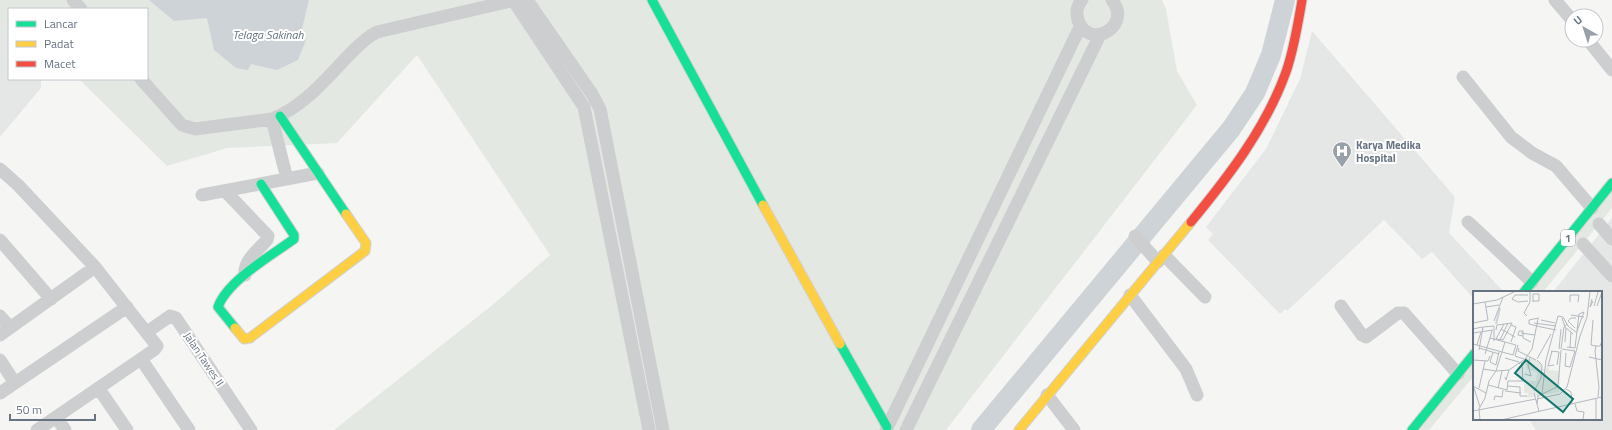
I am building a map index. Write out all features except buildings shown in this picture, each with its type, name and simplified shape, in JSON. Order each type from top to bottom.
[{"type":"main road","points":[[652,0],[831,329],[887,428]]},
{"type":"main road","points":[[1019,430],[1161,259],[1233,168],[1266,114],[1286,72],[1297,29],[1302,0]]},
{"type":"main road","points":[[261,184],[293,232],[294,239],[245,275],[218,303],[218,307],[244,339],[250,338],[365,251],[366,243],[318,173],[276,117]]},
{"type":"main road","name":"1","points":[[1528,287],[1612,183]]},
{"type":"main road","points":[[1412,430],[1473,355]]},
{"type":"street","points":[[73,0],[79,8]]},
{"type":"street","points":[[142,80],[182,125],[188,128],[195,129],[276,117],[307,98],[369,36],[377,32],[513,0],[584,107],[649,430]]},
{"type":"street","points":[[527,0],[597,101],[600,109],[618,193],[663,430]]},
{"type":"street","points":[[1080,1],[1076,15],[1080,26],[1088,34],[1100,35],[1110,31],[1117,22],[1118,11],[1112,0]]},
{"type":"street","points":[[1555,0],[1564,11]]},
{"type":"street","points":[[887,428],[1080,26]]},
{"type":"street","points":[[906,430],[1100,35]]},
{"type":"street","points":[[1594,48],[1612,70]]},
{"type":"street","points":[[1463,77],[1511,137],[1532,153],[1556,166],[1592,208]]},
{"type":"street","points":[[584,107],[597,101]]},
{"type":"street","points":[[276,117],[287,179]]},
{"type":"street","points":[[0,169],[18,185],[95,267],[157,346],[141,359],[37,430]]},
{"type":"street","points":[[202,195],[318,173]]},
{"type":"street","points":[[225,190],[268,236],[267,240],[246,262],[244,269],[245,275]]},
{"type":"street","points":[[1468,222],[1528,287]]},
{"type":"street","points":[[1612,239],[1590,235],[1612,276]]},
{"type":"street","points":[[1136,237],[1146,248],[1205,297]]},
{"type":"street","points":[[0,240],[51,299]]},
{"type":"street","points":[[0,316],[5,331],[95,267]]},
{"type":"street","points":[[1130,295],[1186,369],[1197,395]]},
{"type":"street","points":[[1341,306],[1362,335],[1366,337],[1398,313],[1404,313],[1458,374]]},
{"type":"street","points":[[0,393],[127,307]]},
{"type":"street","name":"Jalan Tawes II","points":[[147,332],[170,316],[176,318],[251,430]]},
{"type":"street","points":[[141,359],[189,430]]},
{"type":"street","points":[[0,360],[15,383]]},
{"type":"street","points":[[99,388],[127,430]]},
{"type":"street","points":[[1047,395],[1074,430]]},
{"type":"street","points":[[56,417],[65,430]]},
{"type":"shaded area","points":[[0,0],[1162,0],[1166,9],[1177,71],[1197,105],[946,430],[334,430],[490,307],[550,255],[417,55],[337,143],[227,148],[167,166],[80,80],[148,80],[148,8],[8,8],[8,34],[0,26]]},
{"type":"shaded area","points":[[0,26],[8,34],[8,80],[41,80],[41,88],[0,137]]},
{"type":"shaded area","name":"Karya Medika Hospital","points":[[1312,31],[1455,197],[1449,233],[1503,291],[1473,291],[1473,298],[1432,252],[1422,259],[1384,220],[1287,311],[1285,309],[1280,314],[1208,240],[1213,234],[1206,227],[1266,149],[1300,79]]},
{"type":"shaded area","points":[[1612,183],[1612,208],[1544,291],[1525,291]]},
{"type":"shaded area","points":[[1612,218],[1612,430],[1536,430],[1530,420],[1602,420],[1602,291],[1554,291]]},
{"type":"shaded area","points":[[1473,355],[1473,377],[1429,430],[1412,430]]},
{"type":"water","name":"Telaga Sakinah","points":[[149,0],[309,0],[301,33],[306,40],[298,60],[277,70],[251,64],[248,70],[236,68],[214,50],[207,18],[174,21]]},
{"type":"waterway","points":[[981,430],[1231,129],[1255,93],[1271,55],[1285,0]]},
{"type":"traffic: fast","points":[[652,0],[763,205]]},
{"type":"traffic: fast","points":[[280,116],[346,214]]},
{"type":"traffic: fast","points":[[1525,291],[1612,183]]},
{"type":"traffic: fast","points":[[235,328],[218,307],[223,297],[240,278],[251,269],[294,239],[294,235],[261,184]]},
{"type":"traffic: fast","points":[[840,344],[887,427]]},
{"type":"traffic: fast","points":[[1412,430],[1473,355]]},
{"type":"traffic: slow","points":[[763,205],[840,344]]},
{"type":"traffic: slow","points":[[235,328],[244,339],[250,338],[365,251],[366,243],[346,214]]},
{"type":"traffic: slow","points":[[1019,430],[1191,222]]},
{"type":"traffic: jam","points":[[1191,222],[1232,170],[1268,113],[1278,93],[1289,63],[1296,36],[1302,0]]},
{"type":"place","name":"Karya Medika Hospital","points":[[1342,168]]}]
